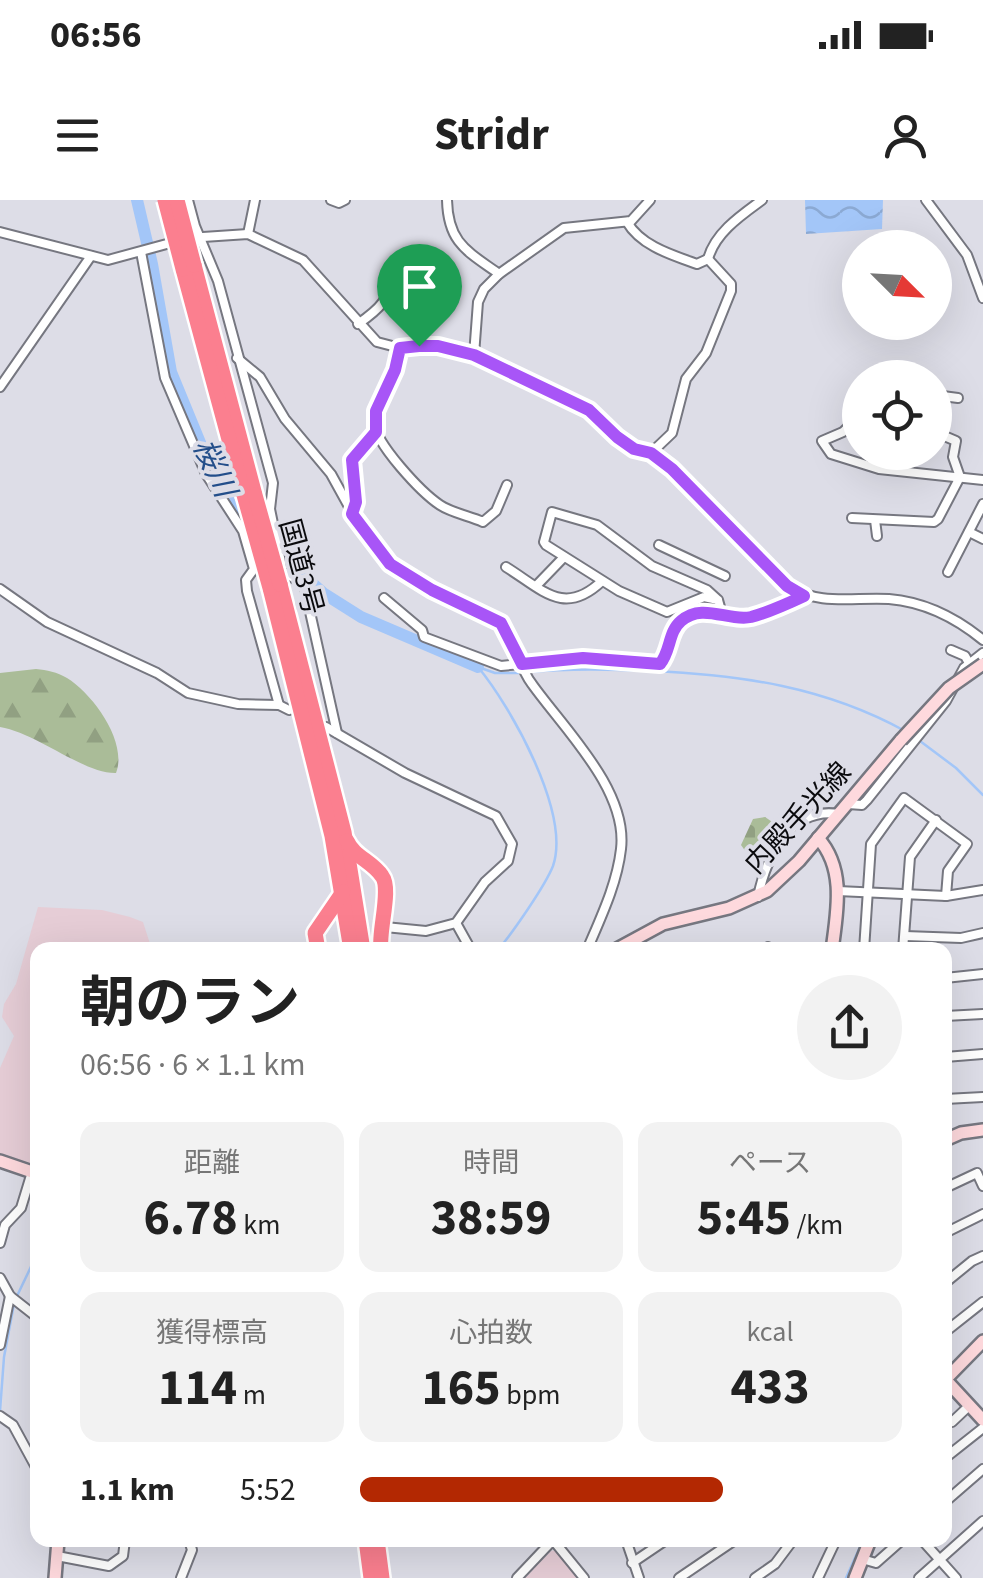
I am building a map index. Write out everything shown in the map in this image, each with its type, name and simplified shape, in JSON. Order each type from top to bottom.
[{"type":"highway","name":"国道3号","points":[[165,200],[278,580],[344,832],[354,942]]},
{"type":"highway","name":"国道3号","points":[[177,200],[188,267]]},
{"type":"highway","name":"国道3号","points":[[278,580],[310,742],[348,889]]},
{"type":"highway","points":[[344,832],[350,848],[377,870],[386,884],[381,942]]},
{"type":"highway","points":[[318,942],[315,934],[358,871],[377,870]]},
{"type":"highway","points":[[321,942],[324,929],[330,925],[340,926],[351,942]]},
{"type":"highway","points":[[367,1547],[370,1578]]},
{"type":"highway","points":[[378,1547],[382,1578]]},
{"type":"main road","name":"内殿手光線","points":[[630,942],[663,924],[758,897],[783,879],[901,740],[976,663]]},
{"type":"main road","points":[[818,838],[832,860],[838,892],[833,942]]},
{"type":"main road","points":[[952,1136],[983,1130]]},
{"type":"main road","points":[[0,1161],[30,1171]]},
{"type":"main road","points":[[952,1372],[983,1341]]},
{"type":"main road","points":[[952,1385],[975,1404],[983,1420]]},
{"type":"main road","points":[[55,1578],[58,1547]]},
{"type":"main road","points":[[855,1578],[867,1547]]},
{"type":"street","points":[[188,200],[218,281],[272,483],[270,510],[278,580]]},
{"type":"street","points":[[243,200],[254,202],[248,234]]},
{"type":"street","points":[[331,200],[345,200]]},
{"type":"street","points":[[447,200],[448,224],[456,240],[500,274]]},
{"type":"street","points":[[474,355],[478,302],[484,289],[500,274],[564,228],[627,222],[638,216],[650,200]]},
{"type":"street","points":[[627,222],[634,234],[650,244],[697,264],[708,259],[722,233],[762,200]]},
{"type":"street","points":[[926,200],[966,255],[982,291]]},
{"type":"street","points":[[0,232],[108,260],[199,235],[248,234],[303,260],[377,342],[400,348],[438,346],[474,355],[589,410],[634,449],[651,453],[716,511],[787,586],[804,596],[921,605],[982,637]]},
{"type":"street","points":[[146,250],[166,378],[204,475],[243,531],[254,569],[278,580],[304,585],[337,732]]},
{"type":"street","points":[[0,387],[91,256]]},
{"type":"street","points":[[651,453],[672,434],[686,379],[706,354],[731,291],[732,284],[708,259]]},
{"type":"street","points":[[358,324],[388,296],[389,272]]},
{"type":"street","points":[[400,348],[395,370],[376,411],[376,432],[416,486],[448,509],[484,522],[496,511],[507,484]]},
{"type":"street","points":[[238,358],[260,377],[285,419],[331,474],[352,514],[390,564],[432,590],[501,623],[528,680],[606,785],[622,834],[608,900],[590,942]]},
{"type":"street","points":[[952,397],[958,398]]},
{"type":"street","points":[[352,514],[356,502],[350,464],[376,432]]},
{"type":"street","points":[[842,432],[822,441],[831,454],[842,457]]},
{"type":"street","points":[[852,518],[934,522],[960,477],[954,457],[956,441],[952,439]]},
{"type":"street","points":[[889,470],[983,480]]},
{"type":"street","points":[[948,572],[983,504]]},
{"type":"street","points":[[718,600],[704,597],[668,612],[602,580],[544,542],[552,512],[597,525],[652,566],[707,590],[718,600],[722,614]]},
{"type":"street","points":[[875,520],[877,536]]},
{"type":"street","points":[[969,532],[983,539]]},
{"type":"street","points":[[659,545],[725,576]]},
{"type":"street","points":[[536,586],[564,557]]},
{"type":"street","points":[[689,582],[698,563]]},
{"type":"street","points":[[506,567],[562,600],[585,597],[602,580]]},
{"type":"street","points":[[254,569],[246,580],[248,592],[279,705]]},
{"type":"street","points":[[0,589],[47,622],[157,673],[188,693],[238,704],[279,705],[289,710]]},
{"type":"street","points":[[384,598],[422,630],[424,638],[494,665],[583,658],[660,664],[666,658],[673,631],[697,613],[748,618],[804,596]]},
{"type":"street","points":[[950,650],[976,663]]},
{"type":"street","points":[[758,897],[772,856],[788,829],[810,817],[862,805],[983,653]]},
{"type":"street","points":[[326,728],[496,816],[512,844],[508,861],[486,882],[456,923],[426,931],[385,927]]},
{"type":"street","points":[[865,942],[871,844],[904,798],[967,844],[948,871],[946,896]]},
{"type":"street","points":[[904,942],[910,858],[936,820]]},
{"type":"street","points":[[838,892],[946,896],[983,890]]},
{"type":"street","points":[[456,923],[467,942]]},
{"type":"street","points":[[904,936],[962,938],[983,933]]},
{"type":"street","points":[[952,977],[983,974]]},
{"type":"street","points":[[952,1016],[983,1014]]},
{"type":"street","points":[[952,1056],[983,1054]]},
{"type":"street","points":[[952,1100],[983,1097]]},
{"type":"street","points":[[952,1185],[978,1173],[983,1186]]},
{"type":"street","points":[[0,1243],[2,1220],[21,1208],[30,1186]]},
{"type":"street","points":[[952,1229],[983,1214]]},
{"type":"street","points":[[952,1277],[983,1256]]},
{"type":"street","points":[[0,1278],[10,1296],[30,1312]]},
{"type":"street","points":[[0,1345],[10,1296]]},
{"type":"street","points":[[952,1326],[983,1302]]},
{"type":"street","points":[[952,1422],[975,1404]]},
{"type":"street","points":[[0,1416],[14,1425],[30,1456]]},
{"type":"street","points":[[952,1452],[983,1428]]},
{"type":"street","points":[[952,1496],[983,1468]]},
{"type":"street","points":[[919,1578],[983,1521]]},
{"type":"street","points":[[57,1556],[104,1567],[123,1556],[124,1547]]},
{"type":"street","points":[[181,1578],[191,1547]]},
{"type":"street","points":[[517,1578],[546,1547]]},
{"type":"street","points":[[559,1547],[584,1578]]},
{"type":"street","points":[[628,1547],[639,1578]]},
{"type":"street","points":[[632,1563],[656,1547]]},
{"type":"street","points":[[680,1578],[725,1547]]},
{"type":"street","points":[[755,1578],[790,1547]]},
{"type":"street","points":[[818,1578],[833,1547]]},
{"type":"street","points":[[862,1560],[876,1562],[894,1547]]},
{"type":"street","points":[[928,1547],[956,1578]]},
{"type":"shaded area","points":[[38,907],[102,910],[143,922],[149,942],[30,942],[30,1166],[0,1155],[0,1068],[14,1036],[2,1017],[4,1004],[16,984]]},
{"type":"shaded area","points":[[557,1550],[578,1578],[525,1578],[551,1551]]},
{"type":"green space","points":[[36,669],[67,678],[97,707],[117,747],[116,773],[90,767],[0,727],[0,673]]},
{"type":"green space","points":[[765,817],[781,828],[760,872],[741,845],[753,819]]},
{"type":"water","points":[[805,200],[883,200],[882,229],[806,234]]},
{"type":"waterway","name":"桜川","points":[[137,200],[171,372],[210,467],[235,512],[255,533]]},
{"type":"waterway","name":"桜川","points":[[274,549],[323,593],[361,617],[478,667]]},
{"type":"waterway","points":[[478,667],[495,673],[520,673]]},
{"type":"waterway","points":[[478,667],[521,734],[554,818],[553,866],[504,942]]},
{"type":"waterway","points":[[528,672],[636,670],[751,680],[814,694],[905,731]]},
{"type":"waterway","points":[[920,741],[983,795]]},
{"type":"waterway","points":[[17,1296],[30,1269]]},
{"type":"waterway","points":[[0,1411],[4,1357],[14,1304]]},
{"type":"waterway","points":[[846,1578],[860,1547]]},
{"type":"route","points":[[419,346],[438,346],[474,355],[589,410],[617,437],[634,449],[651,453],[672,469],[787,586],[804,596],[748,618],[708,612],[688,616],[673,631],[666,658],[660,664],[583,658],[522,664],[501,623],[432,590],[390,564],[352,514],[356,502],[350,464],[376,432],[376,411],[395,370],[400,348],[419,346]]}]
